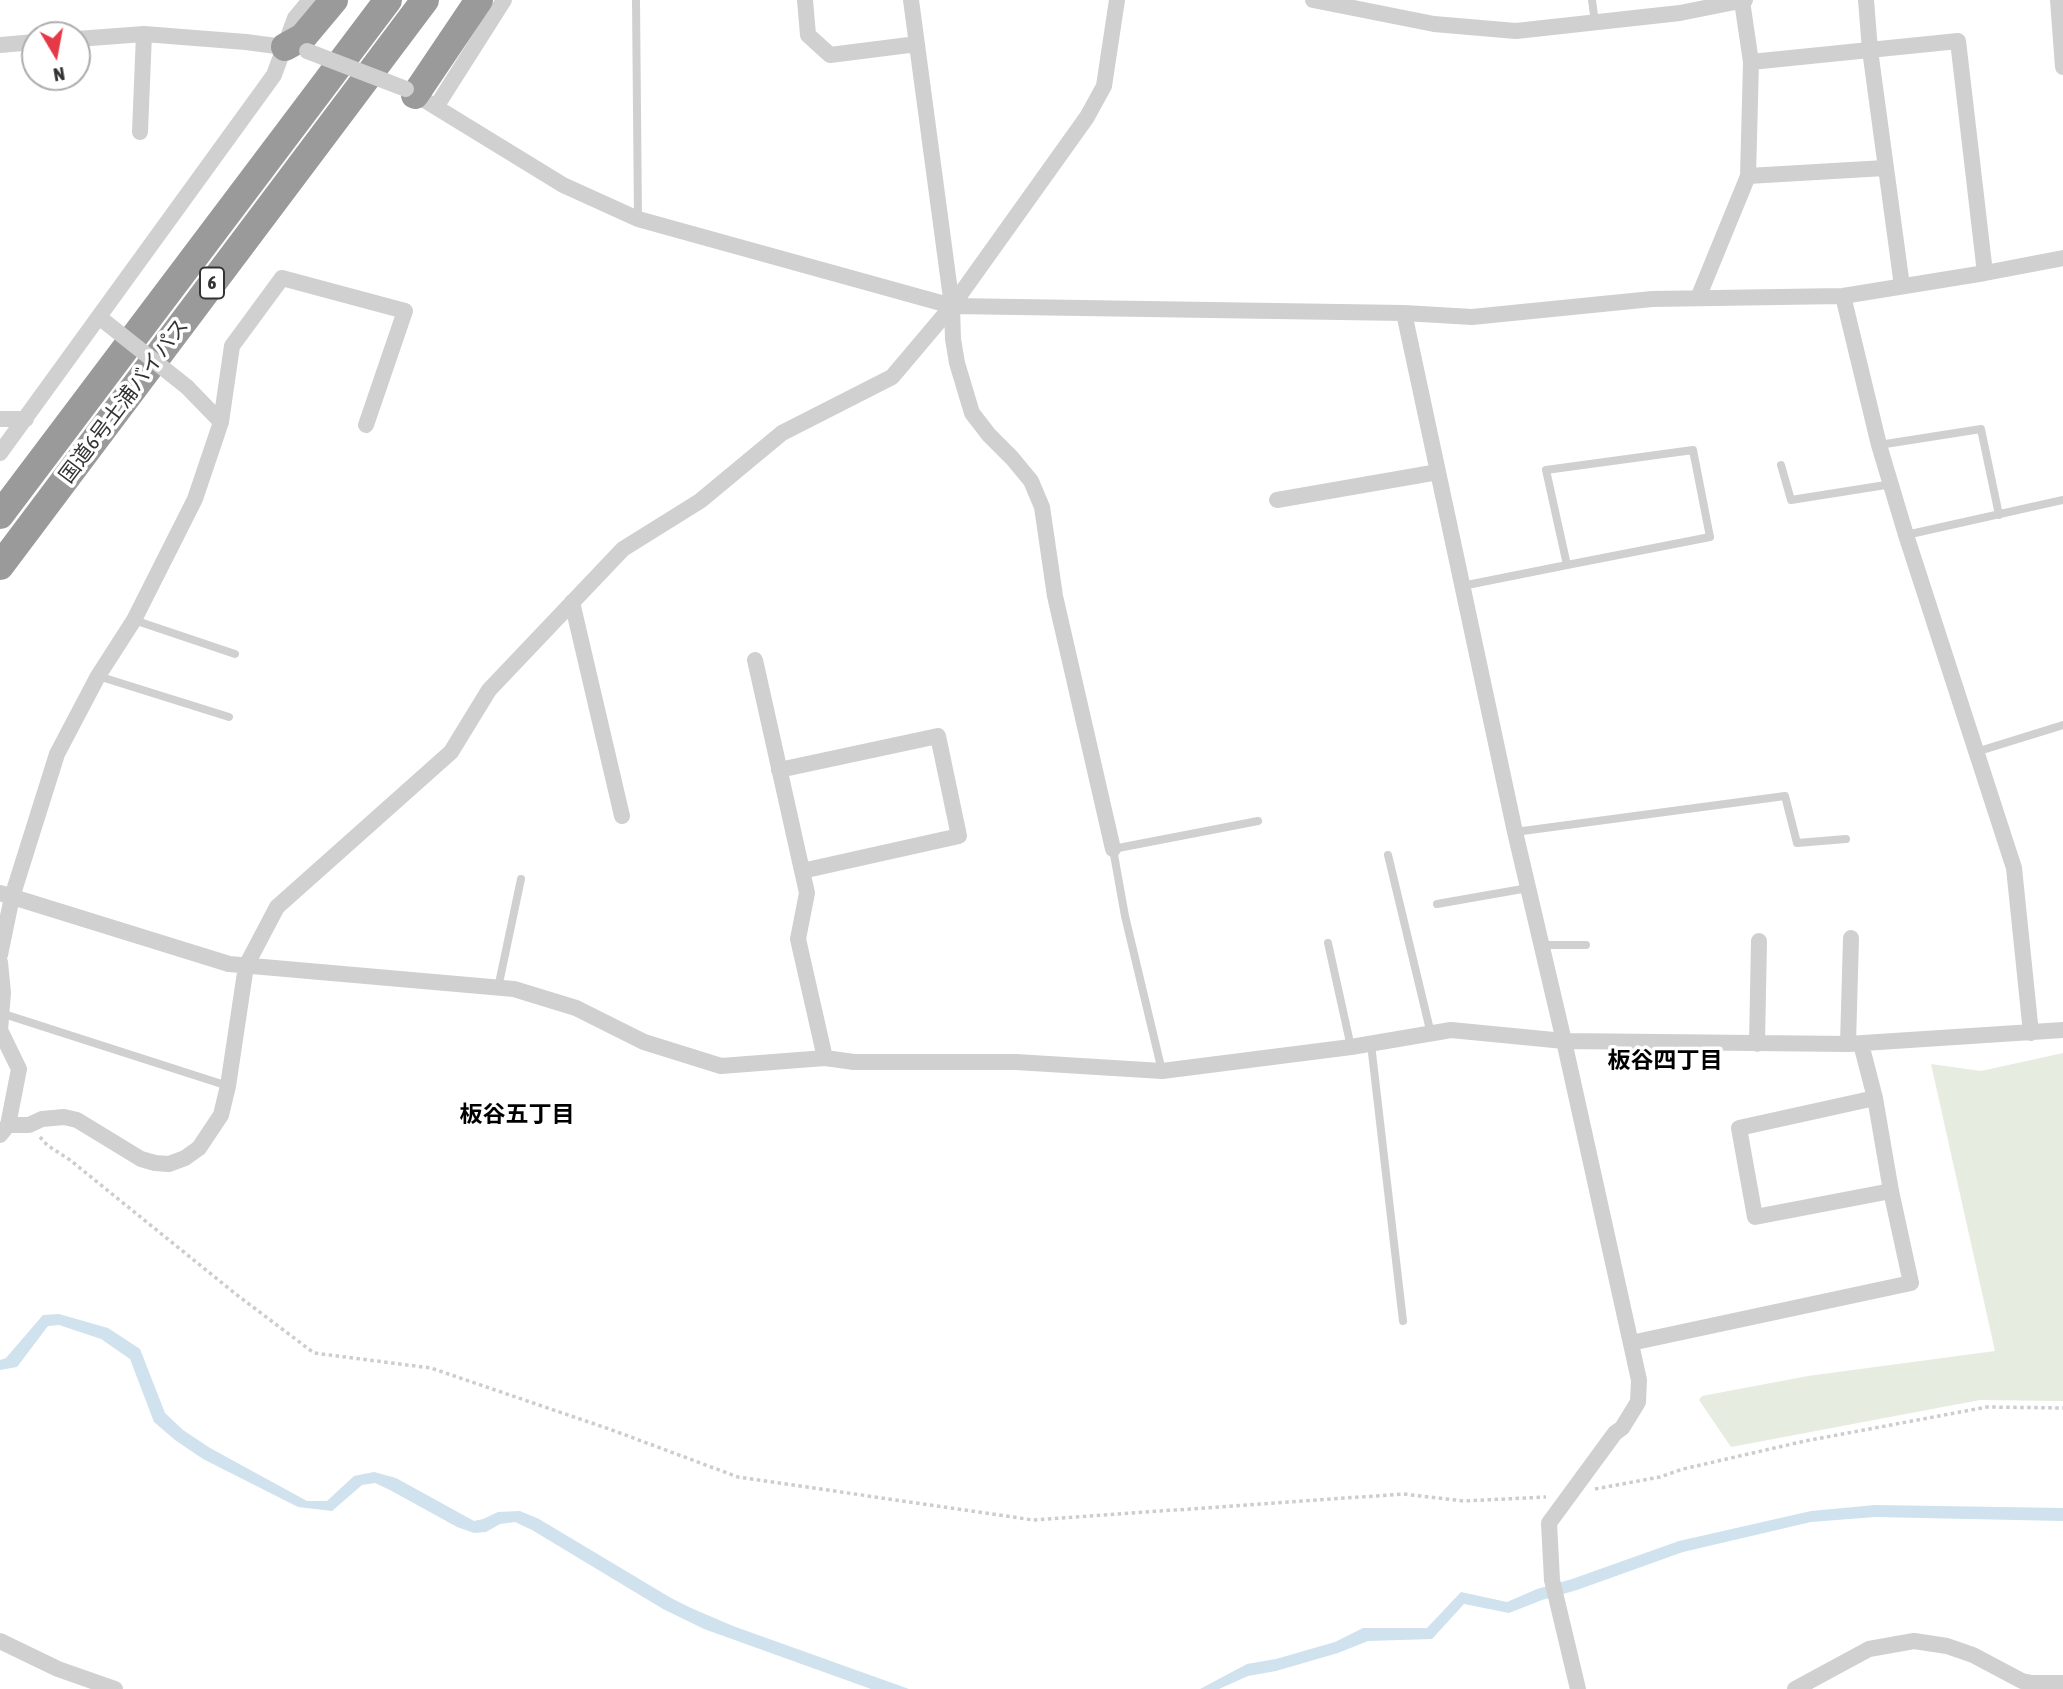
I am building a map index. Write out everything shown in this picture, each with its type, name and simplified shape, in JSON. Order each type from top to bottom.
[{"type":"highway","points":[[296,49],[334,0]]},
{"type":"highway","name":"国道6号土浦バイパス","points":[[0,515],[388,0]]},
{"type":"highway","name":"国道6号土浦バイパス","points":[[0,566],[425,0]]},
{"type":"highway","points":[[419,97],[479,0]]},
{"type":"street","points":[[0,453],[274,75],[296,49],[295,18],[310,0]]},
{"type":"street","points":[[419,97],[505,0]]},
{"type":"street","points":[[804,0],[808,35],[830,55],[917,44]]},
{"type":"street","points":[[911,0],[952,306],[957,363],[972,413],[1031,481],[1042,507],[1055,596],[1113,849]]},
{"type":"street","points":[[0,962],[3,993],[0,1030],[19,1069],[3,1124],[29,1125],[42,1119],[64,1117],[77,1120],[141,1158],[155,1163],[169,1164],[185,1158],[199,1147],[221,1115],[228,1086],[246,966],[276,907],[451,752],[489,690],[623,549],[700,501],[782,433],[891,377],[952,306],[1087,117],[1104,86],[1117,0]]},
{"type":"street","points":[[1313,0],[1434,24],[1516,31],[1595,23],[1679,6],[1744,0],[1751,62],[1748,176],[1698,298]]},
{"type":"street","points":[[1866,0],[1870,50],[1902,286]]},
{"type":"street","points":[[2058,0],[2063,67]]},
{"type":"street","points":[[139,132],[144,34]]},
{"type":"street","points":[[91,38],[144,34],[296,49],[419,97],[563,186],[638,219],[952,306],[1404,313],[1472,317],[1651,299],[1843,296],[2063,258]]},
{"type":"street","points":[[1751,62],[1958,41],[1985,273]]},
{"type":"street","points":[[0,45],[21,43]]},
{"type":"street","points":[[1748,176],[1885,167]]},
{"type":"street","points":[[0,955],[6,895],[57,754],[98,676],[134,620],[195,499],[221,422],[232,346],[282,278],[405,311],[366,425]]},
{"type":"street","points":[[1843,296],[1879,445],[2014,868],[2031,1033]]},
{"type":"street","points":[[1404,313],[1515,832],[1639,1380],[1638,1402],[1622,1428],[1615,1433],[1549,1523],[1552,1580],[1578,1689]]},
{"type":"street","points":[[99,317],[187,387],[221,422]]},
{"type":"street","points":[[0,419],[26,419]]},
{"type":"street","points":[[1277,500],[1438,472]]},
{"type":"street","points":[[572,602],[622,816]]},
{"type":"street","points":[[755,660],[807,893],[798,939],[825,1058]]},
{"type":"street","points":[[779,770],[938,736],[959,836],[802,871]]},
{"type":"street","points":[[6,895],[229,964],[514,989],[576,1007],[644,1042],[721,1066],[825,1058],[854,1062],[1016,1062],[1162,1071],[1351,1047],[1451,1030],[1564,1041],[1757,1044],[1854,1044],[2063,1030]]},
{"type":"street","points":[[1631,1343],[1911,1283],[1875,1098],[1854,1044],[1851,938]]},
{"type":"street","points":[[1757,1044],[1759,941]]},
{"type":"street","points":[[1875,1098],[1740,1128],[1755,1217],[1891,1191]]},
{"type":"street","points":[[0,1641],[58,1669],[115,1689]]},
{"type":"street","points":[[1795,1689],[1868,1649],[1913,1641],[1947,1646],[1973,1654],[2022,1681],[2063,1683]]},
{"type":"lane","points":[[636,0],[638,219]]},
{"type":"lane","points":[[1592,0],[1595,23]]},
{"type":"lane","points":[[1879,445],[1981,429],[1999,515]]},
{"type":"lane","points":[[1462,586],[1710,537],[1693,450],[1546,470],[1567,565]]},
{"type":"lane","points":[[1781,465],[1791,500],[1892,484]]},
{"type":"lane","points":[[1906,535],[2063,500]]},
{"type":"lane","points":[[134,620],[234,654]]},
{"type":"lane","points":[[98,676],[229,717]]},
{"type":"lane","points":[[1976,752],[2063,725]]},
{"type":"lane","points":[[1515,832],[1785,796],[1797,843],[1846,839]]},
{"type":"lane","points":[[1162,1071],[1125,916],[1113,849],[1258,821]]},
{"type":"lane","points":[[1388,855],[1432,1034]]},
{"type":"lane","points":[[498,988],[521,879]]},
{"type":"lane","points":[[1437,904],[1528,888]]},
{"type":"lane","points":[[1328,943],[1351,1047]]},
{"type":"lane","points":[[1541,946],[1586,945]]},
{"type":"lane","points":[[1,1013],[228,1086]]},
{"type":"lane","points":[[1371,1044],[1403,1321]]},
{"type":"path","points":[[29,1125],[47,1146],[70,1160],[237,1295],[314,1353],[431,1368],[612,1430],[738,1477],[1033,1520],[1403,1494],[1478,1501],[1537,1498],[1660,1478],[1683,1469],[1805,1441],[1987,1407],[2063,1408]]},
{"type":"shaded area","points":[[2063,1053],[2063,1401],[1980,1400],[1731,1447],[1699,1400],[1702,1396],[1808,1376],[1995,1351],[1931,1064],[1981,1071]]},
{"type":"water","points":[[59,1314],[108,1328],[140,1349],[165,1413],[183,1430],[210,1448],[307,1501],[327,1501],[354,1476],[374,1472],[396,1478],[474,1521],[498,1512],[520,1511],[539,1519],[691,1608],[733,1626],[909,1689],[871,1689],[704,1629],[663,1609],[515,1522],[500,1524],[486,1532],[474,1533],[457,1527],[375,1483],[362,1485],[332,1511],[298,1507],[203,1459],[175,1440],[154,1422],[130,1359],[101,1339],[59,1325],[48,1326],[17,1367],[0,1370],[0,1360],[6,1358],[43,1315]]},
{"type":"water","points":[[1875,1505],[2063,1508],[2063,1521],[1875,1517],[1811,1522],[1683,1552],[1509,1613],[1464,1604],[1432,1639],[1368,1641],[1338,1653],[1248,1676],[1219,1689],[1200,1689],[1247,1664],[1276,1659],[1335,1642],[1363,1628],[1427,1628],[1461,1592],[1507,1602],[1537,1589],[1679,1541],[1811,1511]]},
{"type":"district","name":"板谷四丁目","points":[[1665,1061]]},
{"type":"district","name":"板谷五丁目","points":[[517,1115]]}]
